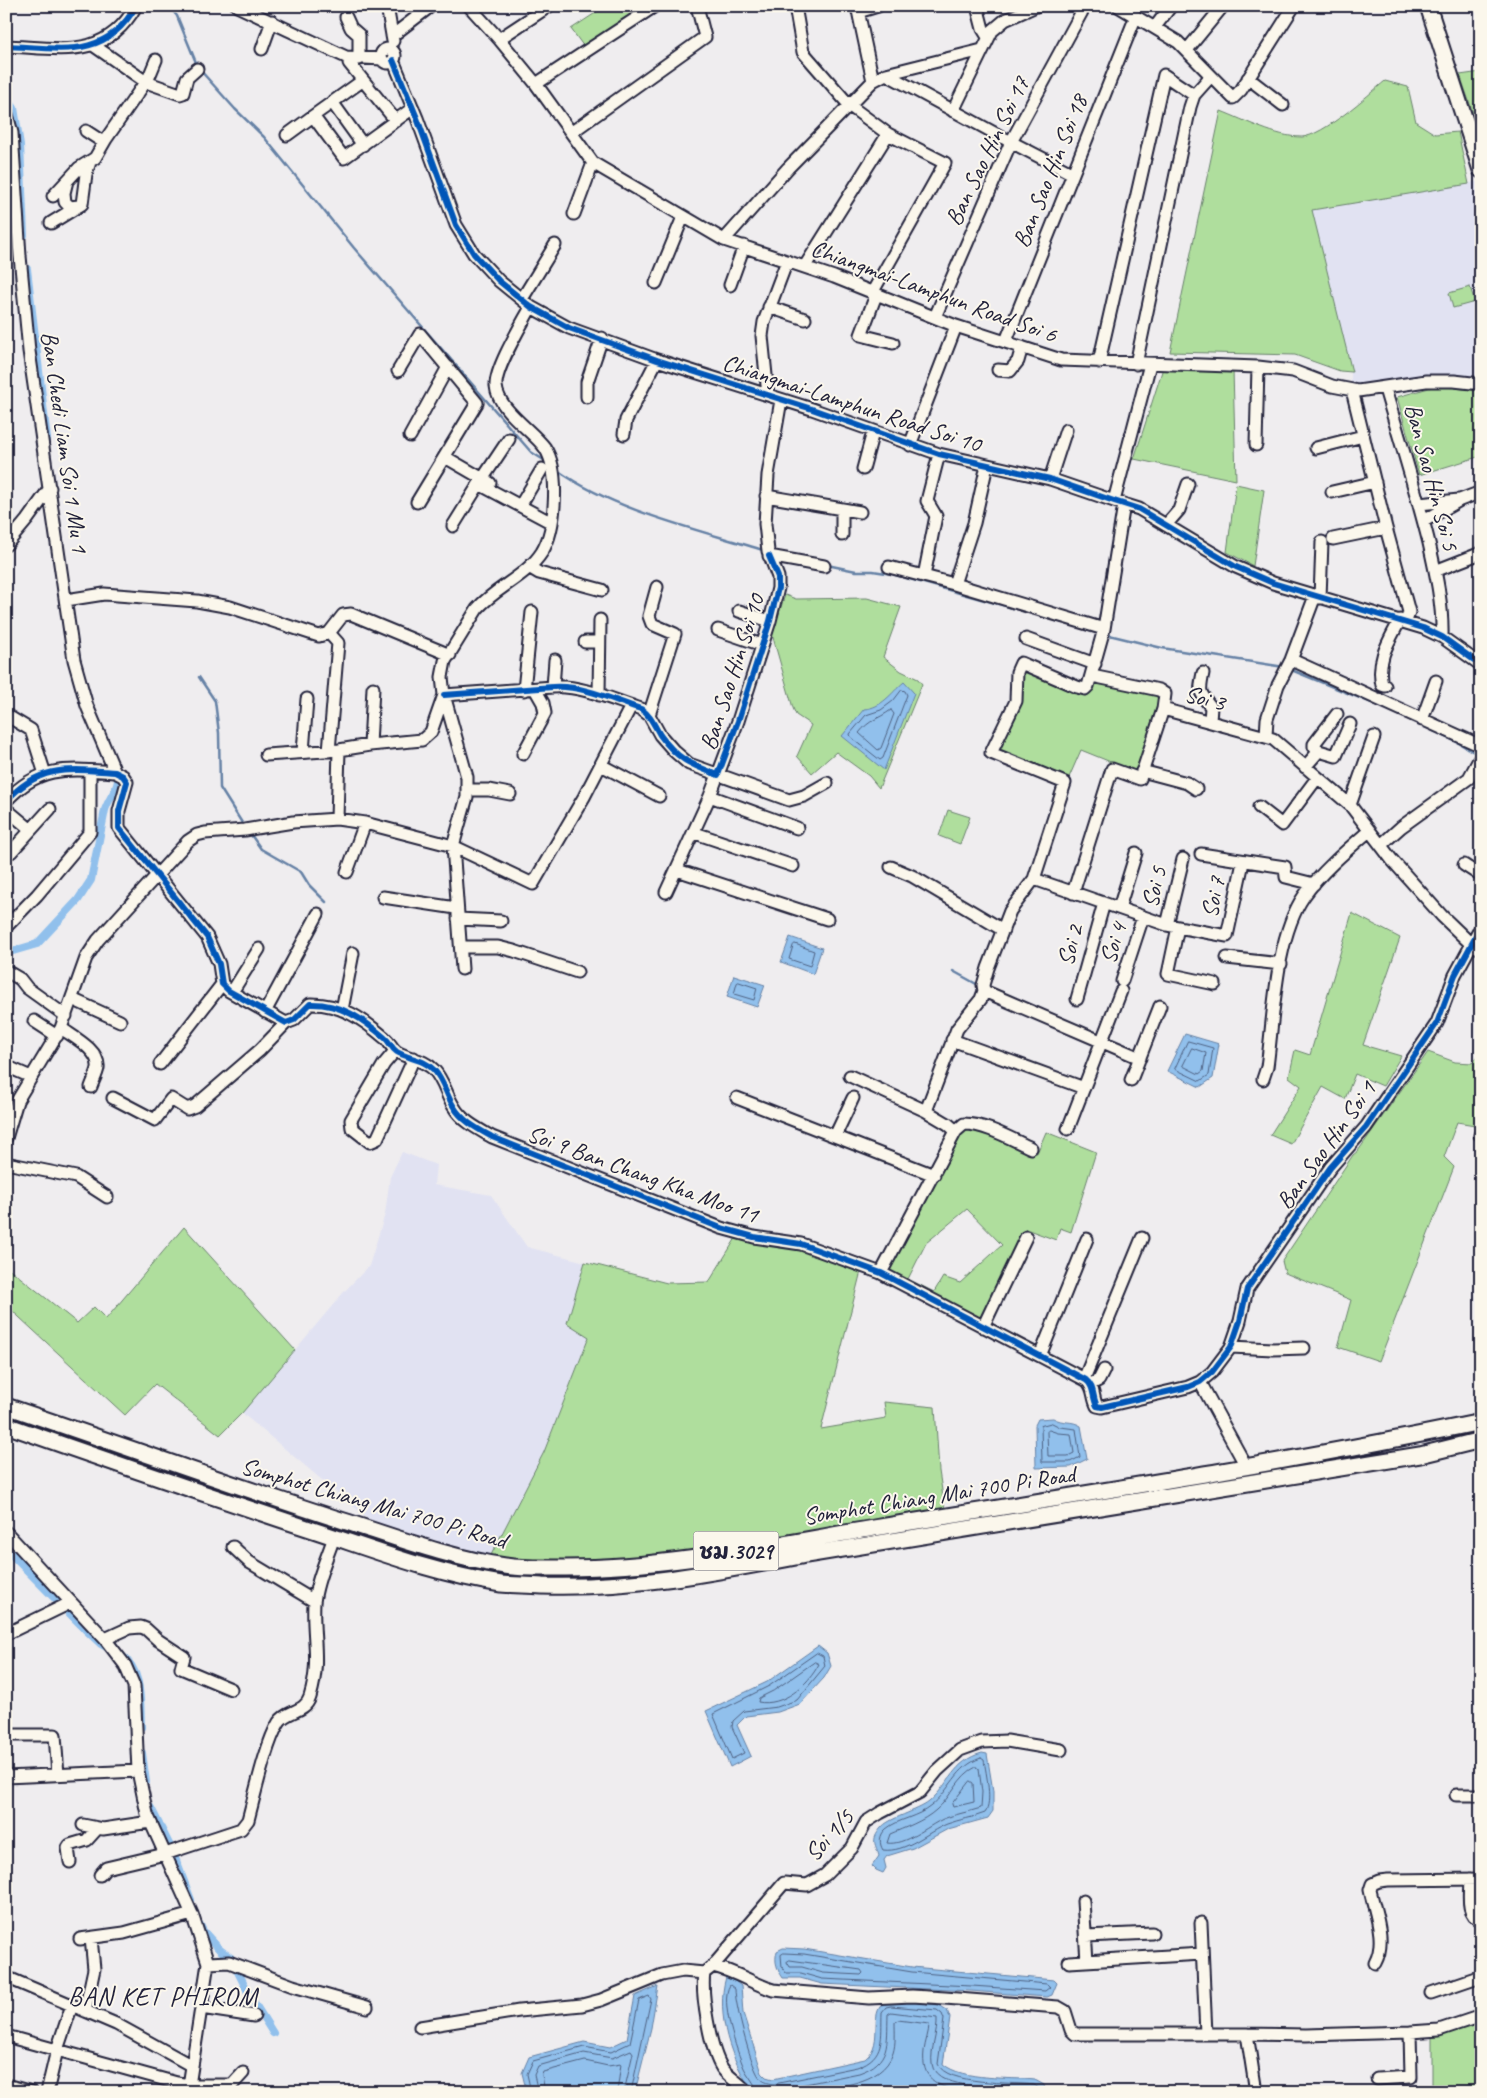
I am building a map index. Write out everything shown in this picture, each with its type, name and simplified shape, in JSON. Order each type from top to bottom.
[{"type":"main road","points":[[1428,6],[1481,170]]},
{"type":"main road","name":"Somphot Chiang Mai 700 Pi Road","points":[[6,1406],[246,1490],[441,1552],[509,1567],[603,1568],[734,1552],[1246,1466],[1481,1422]]},
{"type":"main road","name":"Somphot Chiang Mai 700 Pi Road","points":[[6,1425],[240,1507],[454,1575],[502,1584],[608,1586],[722,1571],[806,1555],[1420,1455],[1481,1440]]},
{"type":"street","points":[[6,46],[57,48],[93,45],[105,40],[122,26],[136,6]]},
{"type":"street","points":[[237,6],[354,61],[389,56]]},
{"type":"street","name":"Chiangmai-Lamphun Road Soi 10","points":[[387,6],[392,36],[389,56],[413,108],[456,225],[474,254],[499,281],[527,303],[569,328],[602,338],[657,360],[768,395],[939,454],[1050,479],[1139,509],[1236,567],[1273,583],[1360,611],[1403,621],[1442,637],[1481,665]]},
{"type":"street","points":[[392,36],[431,6]]},
{"type":"street","name":"Chiangmai-Lamphun Road Soi 6","points":[[469,6],[536,84],[593,163],[724,240],[805,266],[956,326],[1062,360],[1258,367],[1293,371],[1332,386],[1352,390],[1385,388],[1426,380],[1454,380],[1481,384]]},
{"type":"street","points":[[499,39],[549,6]]},
{"type":"street","points":[[536,84],[655,6]]},
{"type":"street","points":[[572,132],[705,37],[697,6]]},
{"type":"street","points":[[796,6],[803,52],[850,106],[888,134],[944,163],[874,294],[861,335],[893,343]]},
{"type":"street","points":[[874,81],[858,9],[878,6]]},
{"type":"street","points":[[977,6],[983,29],[988,37]]},
{"type":"street","points":[[953,110],[988,37],[1005,20],[1036,6]]},
{"type":"street","name":"Ban Sao Hin Soi 17","points":[[935,317],[1011,142],[1085,6]]},
{"type":"street","points":[[1118,6],[1155,27],[1187,50],[1233,98],[1238,95],[1294,6]]},
{"type":"street","points":[[1155,27],[1171,6]]},
{"type":"street","points":[[1187,50],[1223,6]]},
{"type":"street","name":"Ban Sao Hin Soi 18","points":[[1006,341],[1071,173],[1136,16]]},
{"type":"street","points":[[346,17],[351,28],[359,35],[354,61],[362,81],[396,121]]},
{"type":"street","points":[[262,49],[272,21]]},
{"type":"street","points":[[93,45],[146,82],[180,94],[187,78],[197,69]]},
{"type":"street","points":[[724,240],[788,168],[874,81],[886,74],[982,50]]},
{"type":"street","points":[[53,196],[79,168],[95,158],[103,142],[146,82],[156,60]]},
{"type":"street","points":[[886,74],[1071,173]]},
{"type":"street","points":[[1099,362],[1164,75],[1194,95]]},
{"type":"street","points":[[1136,364],[1188,116],[1194,95],[1211,76]]},
{"type":"street","points":[[1248,78],[1283,105]]},
{"type":"street","points":[[287,135],[362,81]]},
{"type":"street","points":[[332,102],[363,145]]},
{"type":"street","points":[[313,116],[344,158],[413,108]]},
{"type":"street","name":"Ban Chedi Liam Soi 1 Mu 1","points":[[7,120],[16,180],[20,256],[30,351],[50,488],[69,599],[74,660],[88,706],[118,774]]},
{"type":"street","points":[[86,130],[103,142]]},
{"type":"street","points":[[805,266],[888,134]]},
{"type":"street","points":[[51,222],[82,204],[86,174],[90,162]]},
{"type":"street","points":[[574,214],[593,163]]},
{"type":"street","points":[[6,193],[16,180]]},
{"type":"street","points":[[67,181],[64,193],[65,202],[70,207],[79,206]]},
{"type":"street","points":[[656,283],[683,217]]},
{"type":"street","points":[[462,969],[453,846],[467,790],[467,777],[444,695],[443,671],[445,661],[483,602],[529,567],[536,559],[547,541],[553,520],[554,496],[541,443],[502,403],[496,388],[499,371],[527,303],[555,244]]},
{"type":"street","points":[[730,285],[744,246]]},
{"type":"street","points":[[768,395],[762,336],[769,307],[787,261]]},
{"type":"street","points":[[769,307],[805,319]]},
{"type":"street","points":[[910,445],[956,326]]},
{"type":"street","points":[[398,371],[420,334],[477,403],[417,502]]},
{"type":"street","points":[[587,397],[587,382],[602,338]]},
{"type":"street","points":[[998,370],[1010,371],[1018,361],[1022,347]]},
{"type":"street","points":[[624,434],[626,420],[657,360]]},
{"type":"street","points":[[926,1111],[957,1029],[981,999],[1010,911],[1034,879],[1064,783],[991,753],[1016,701],[1017,672],[1021,663],[1077,687],[1087,687],[1104,628],[1119,502],[1150,364]]},
{"type":"street","points":[[410,436],[448,367]]},
{"type":"street","points":[[1256,445],[1258,367]]},
{"type":"street","name":"Ban Sao Hin Soi 5","points":[[1385,388],[1424,521],[1443,619],[1442,637]]},
{"type":"street","points":[[1352,390],[1409,612],[1385,649],[1379,672],[1382,684],[1385,686]]},
{"type":"street","name":"Ban Sao Hin Soi 10","points":[[666,892],[710,796],[738,721],[770,621],[778,583],[768,552],[766,496],[781,400]]},
{"type":"street","points":[[1050,479],[1066,430]]},
{"type":"street","points":[[863,469],[873,432]]},
{"type":"street","points":[[1316,448],[1363,436]]},
{"type":"street","points":[[483,478],[510,439]]},
{"type":"street","points":[[924,576],[936,516],[927,501],[939,454]]},
{"type":"street","points":[[445,457],[553,520]]},
{"type":"street","points":[[954,584],[974,523],[987,465]]},
{"type":"street","points":[[523,501],[548,467]]},
{"type":"street","points":[[1332,492],[1375,482]]},
{"type":"street","points":[[452,526],[479,484],[553,520]]},
{"type":"street","points":[[1166,526],[1179,510],[1188,484]]},
{"type":"street","points":[[8,538],[27,520],[50,488]]},
{"type":"street","points":[[1424,521],[1460,500],[1481,492]]},
{"type":"street","points":[[766,496],[860,512]]},
{"type":"street","points":[[1419,504],[1460,500]]},
{"type":"street","points":[[842,509],[842,535]]},
{"type":"street","points":[[1386,528],[1328,540],[1317,597],[1291,660],[1278,685],[1267,719],[1266,736],[1278,743],[1350,805],[1380,845],[1442,916],[1476,946]]},
{"type":"street","points":[[768,552],[824,566]]},
{"type":"street","points":[[1435,571],[1480,554]]},
{"type":"street","points":[[529,567],[539,573],[602,590]]},
{"type":"street","points":[[889,567],[1104,628]]},
{"type":"street","points":[[649,715],[675,634],[652,624],[650,616],[657,587]]},
{"type":"street","points":[[69,599],[104,594],[197,601],[230,607],[318,636],[329,633],[343,615],[351,614],[450,655]]},
{"type":"street","points":[[739,611],[770,621]]},
{"type":"street","points":[[523,754],[545,713],[543,703],[530,689],[532,612]]},
{"type":"street","points":[[599,696],[598,642],[600,620]]},
{"type":"street","points":[[718,630],[762,645]]},
{"type":"street","points":[[329,633],[338,643],[334,751],[337,819]]},
{"type":"street","points":[[1026,638],[1093,670]]},
{"type":"street","points":[[586,642],[598,642]]},
{"type":"street","points":[[553,687],[555,660]]},
{"type":"street","points":[[1291,660],[1481,746]]},
{"type":"street","name":"Soi 3","points":[[1093,670],[1164,692],[1166,694],[1163,709],[1266,736]]},
{"type":"street","points":[[1203,673],[1200,691],[1211,707],[1210,721]]},
{"type":"street","points":[[1422,720],[1436,680]]},
{"type":"street","points":[[444,695],[566,686],[631,706],[649,715],[660,735],[681,758],[689,764],[718,775],[789,800],[799,798],[827,784]]},
{"type":"street","points":[[370,745],[373,688]]},
{"type":"street","points":[[266,755],[334,751],[422,740],[432,732],[444,695]]},
{"type":"street","points":[[303,752],[307,699]]},
{"type":"street","points":[[6,1138],[17,1101],[59,1032],[86,958],[98,940],[157,874],[180,849],[197,835],[277,824],[337,819],[365,823],[453,846],[533,884],[601,765],[631,706]]},
{"type":"street","points":[[1073,892],[1112,769],[1140,779],[1163,709]]},
{"type":"street","points":[[1337,714],[1314,744],[1314,748],[1336,756],[1350,724]]},
{"type":"street","points":[[6,715],[31,730],[46,774]]},
{"type":"street","points":[[1350,805],[1374,737]]},
{"type":"street","points":[[1305,767],[1319,751]]},
{"type":"street","points":[[1380,845],[1401,827],[1469,778],[1481,756]]},
{"type":"street","points":[[601,765],[659,796]]},
{"type":"street","points":[[6,801],[19,787],[31,779],[46,774],[67,770],[118,774],[127,782],[118,811],[118,828],[206,937],[219,964],[222,984],[232,992],[286,1023]]},
{"type":"street","points":[[6,927],[37,895],[90,832],[90,771]]},
{"type":"street","points":[[1142,771],[1187,783],[1196,789]]},
{"type":"street","points":[[1259,807],[1282,824],[1317,778]]},
{"type":"street","points":[[467,790],[489,790],[510,794]]},
{"type":"street","points":[[710,796],[797,828]]},
{"type":"street","points":[[6,809],[30,829]]},
{"type":"street","points":[[11,852],[50,809]]},
{"type":"street","points":[[347,872],[365,823]]},
{"type":"street","points":[[1262,1078],[1267,1067],[1280,964],[1291,920],[1304,896],[1314,884],[1369,831]]},
{"type":"street","points":[[694,833],[792,866]]},
{"type":"street","points":[[1119,908],[1136,854]]},
{"type":"street","points":[[1201,854],[1285,867],[1286,877],[1314,884]]},
{"type":"street","name":"Soi 5","points":[[1183,859],[1172,926],[1168,974],[1215,984]]},
{"type":"street","points":[[1464,865],[1479,871]]},
{"type":"street","points":[[891,867],[912,876],[1003,930]]},
{"type":"street","name":"Soi 7","points":[[1172,926],[1227,936],[1242,867]]},
{"type":"street","points":[[677,870],[827,919]]},
{"type":"street","points":[[1034,879],[1172,926]]},
{"type":"street","points":[[383,897],[457,914],[501,921]]},
{"type":"street","name":"Soi 2","points":[[1077,999],[1104,903]]},
{"type":"street","points":[[265,1012],[318,914]]},
{"type":"street","name":"Soi 4","points":[[1068,1129],[1122,986],[1143,917]]},
{"type":"street","name":"Ban Sao Hin Soi 1","points":[[1200,1382],[1212,1372],[1231,1347],[1240,1321],[1247,1290],[1330,1168],[1366,1127],[1428,1037],[1437,1022],[1455,975],[1476,946],[1481,927]]},
{"type":"street","points":[[461,947],[506,949],[577,972]]},
{"type":"street","points":[[232,992],[259,949]]},
{"type":"street","points":[[342,1010],[352,953]]},
{"type":"street","points":[[1227,958],[1280,964]]},
{"type":"street","points":[[8,972],[66,1016]]},
{"type":"street","points":[[160,1064],[222,984]]},
{"type":"street","points":[[984,988],[1140,1058]]},
{"type":"street","points":[[72,998],[120,1021]]},
{"type":"street","name":"Soi 9 Ban Chang Kha Moo 11","points":[[113,1098],[155,1120],[171,1099],[187,1109],[195,1106],[260,1050],[286,1023],[294,1020],[310,1004],[329,1004],[361,1019],[387,1040],[395,1051],[431,1067],[454,1108],[465,1120],[492,1137],[722,1228],[754,1237],[801,1244],[881,1273],[1087,1381]]},
{"type":"street","points":[[1131,1080],[1160,1006]]},
{"type":"street","points":[[34,1021],[59,1032],[89,1049],[97,1060],[98,1069],[91,1087]]},
{"type":"street","points":[[952,1040],[1084,1088]]},
{"type":"street","points":[[395,1051],[384,1064],[351,1120],[352,1128],[370,1142],[377,1139],[414,1058]]},
{"type":"street","points":[[6,1066],[30,1077]]},
{"type":"street","points":[[850,1076],[926,1111],[956,1131]]},
{"type":"street","points":[[737,1098],[934,1175]]},
{"type":"street","points":[[835,1136],[853,1098]]},
{"type":"street","points":[[881,1273],[956,1131],[964,1124],[989,1130],[1032,1148]]},
{"type":"street","points":[[6,1163],[76,1177],[107,1197]]},
{"type":"street","points":[[983,1327],[1026,1237]]},
{"type":"street","points":[[1142,1238],[1087,1381],[1095,1403],[1097,1406],[1102,1407],[1158,1395],[1200,1382],[1246,1466]]},
{"type":"street","points":[[1040,1356],[1087,1239]]},
{"type":"street","points":[[1231,1347],[1273,1350],[1304,1348]]},
{"type":"street","points":[[1087,1381],[1099,1380],[1104,1370]]},
{"type":"street","points":[[6,1532],[105,1639],[125,1665],[134,1686],[138,1771],[147,1814],[192,1914],[208,1963],[188,2088]]},
{"type":"street","points":[[100,1874],[106,1868],[165,1854],[241,1829],[248,1820],[278,1723],[304,1707],[311,1695],[317,1666],[314,1601],[334,1537]]},
{"type":"street","points":[[233,1547],[249,1562],[314,1601]]},
{"type":"street","points":[[6,1634],[70,1603]]},
{"type":"street","points":[[105,1639],[129,1628],[146,1629],[158,1640],[184,1657],[181,1668],[231,1689]]},
{"type":"street","points":[[6,1735],[54,1735],[58,1775]]},
{"type":"street","name":"Soi 1/5","points":[[708,1970],[784,1883],[807,1885],[826,1874],[852,1848],[866,1822],[920,1792],[937,1771],[960,1750],[982,1742],[999,1742],[1062,1750]]},
{"type":"street","points":[[6,1777],[138,1771]]},
{"type":"street","points":[[1456,1795],[1481,1795]]},
{"type":"street","points":[[83,1825],[98,1829],[108,1829],[150,1822]]},
{"type":"street","points":[[70,1862],[68,1848],[70,1845],[87,1840],[98,1829]]},
{"type":"street","points":[[1375,1963],[1379,1955],[1380,1938],[1370,1890],[1372,1884],[1378,1881],[1476,1879],[1469,1906],[1472,1915],[1481,1921]]},
{"type":"street","points":[[1084,1901],[1087,1961]]},
{"type":"street","points":[[85,2011],[94,1969],[85,1938],[124,1933],[192,1914]]},
{"type":"street","points":[[1201,1923],[1206,2034]]},
{"type":"street","points":[[1086,1936],[1152,1933]]},
{"type":"street","points":[[1068,1962],[1202,1954]]},
{"type":"street","points":[[208,1963],[229,1962],[293,1986],[367,2007]]},
{"type":"street","points":[[708,1970],[703,1983],[705,2005],[718,2060],[722,2069],[747,2092]]},
{"type":"street","points":[[420,2027],[519,2011],[582,2005],[601,2000],[662,1975],[683,1971],[708,1970],[736,1973],[773,1990],[869,1998],[945,1998],[1058,2007],[1064,2011],[1071,2030],[1075,2034],[1306,2035],[1410,2032],[1439,2030],[1481,2016]]},
{"type":"street","points":[[1431,1993],[1481,1976]]},
{"type":"street","points":[[6,1977],[116,2024],[192,2066]]},
{"type":"street","points":[[47,2092],[57,2050],[72,2005]]},
{"type":"street","points":[[200,2008],[254,2016]]},
{"type":"street","points":[[1377,2079],[1411,2076],[1410,2032]]},
{"type":"street","points":[[1247,2034],[1256,2092]]},
{"type":"street","points":[[6,2036],[188,2088],[232,2085],[243,2073]]},
{"type":"street","points":[[6,2085],[32,2092]]},
{"type":"shaded area","points":[[1481,181],[1481,380],[1432,375],[1400,382],[1351,386],[1351,372],[1312,210]]},
{"type":"shaded area","points":[[402,1152],[436,1165],[434,1185],[491,1195],[527,1247],[585,1262],[567,1322],[589,1336],[544,1452],[490,1557],[438,1545],[377,1526],[242,1413],[343,1293],[369,1266],[385,1214],[390,1177]]},
{"type":"green space","points":[[606,6],[626,6],[633,16],[584,47],[571,29]]},
{"type":"green space","points":[[1481,72],[1481,136],[1460,75]]},
{"type":"green space","points":[[1385,81],[1408,87],[1416,122],[1435,134],[1458,132],[1469,184],[1312,210],[1352,372],[1340,371],[1295,355],[1170,352],[1221,111],[1271,131],[1302,137],[1311,135],[1333,123]]},
{"type":"green space","points":[[1470,287],[1475,302],[1453,308],[1449,293]]},
{"type":"green space","points":[[1163,368],[1233,370],[1236,480],[1134,459]]},
{"type":"green space","points":[[1436,386],[1481,391],[1481,456],[1419,475],[1397,397]]},
{"type":"green space","points":[[1236,484],[1264,490],[1253,566],[1227,552]]},
{"type":"green space","points":[[785,595],[796,599],[867,598],[901,607],[883,657],[901,671],[918,679],[922,684],[879,788],[869,776],[836,752],[812,773],[797,756],[811,725],[796,715],[793,708],[772,634]]},
{"type":"green space","points":[[1023,666],[1084,692],[1094,679],[1162,695],[1138,773],[1081,750],[1067,782],[997,752]]},
{"type":"green space","points":[[948,810],[970,817],[960,844],[939,836]]},
{"type":"green space","points":[[1352,913],[1400,938],[1363,1045],[1401,1056],[1383,1086],[1355,1074],[1345,1099],[1323,1087],[1291,1144],[1270,1135],[1301,1086],[1289,1077],[1295,1050],[1310,1055]]},
{"type":"green space","points":[[1428,1052],[1455,1062],[1472,1063],[1481,1053],[1481,1126],[1457,1122],[1444,1157],[1454,1167],[1379,1361],[1338,1347],[1351,1300],[1285,1273],[1282,1261],[1353,1155],[1358,1151]]},
{"type":"green space","points":[[965,1127],[1037,1153],[1046,1132],[1096,1152],[1071,1232],[1060,1228],[1056,1240],[1026,1229],[982,1321],[887,1271]],"holes":[[[967,1209],[1002,1245],[960,1283],[943,1277],[934,1292],[908,1279],[926,1243]]]},
{"type":"green space","points":[[184,1227],[295,1350],[242,1413],[220,1435],[155,1384],[125,1415],[6,1305],[6,1266],[77,1323],[94,1307],[106,1319]]},
{"type":"green space","points":[[736,1238],[755,1244],[785,1245],[861,1271],[821,1429],[886,1418],[884,1402],[935,1407],[939,1471],[945,1510],[647,1559],[545,1561],[490,1557],[544,1452],[589,1337],[567,1323],[585,1262],[667,1283],[709,1282]]},
{"type":"green space","points":[[1481,2021],[1481,2087],[1432,2090],[1432,2036]]},
{"type":"water","points":[[904,682],[914,693],[884,770],[842,736],[864,709],[881,703]]},
{"type":"water","points":[[790,937],[822,948],[813,974],[781,962]]},
{"type":"water","points":[[734,975],[765,985],[757,1007],[727,997]]},
{"type":"water","points":[[1185,1034],[1219,1044],[1213,1078],[1200,1087],[1167,1071]]},
{"type":"water","points":[[1053,1418],[1081,1426],[1087,1459],[1071,1467],[1036,1468],[1035,1425],[1038,1419]]},
{"type":"water","points":[[818,1646],[827,1653],[831,1666],[824,1678],[800,1704],[778,1712],[746,1716],[737,1725],[751,1756],[730,1767],[706,1711],[767,1682]]},
{"type":"water","points":[[982,1753],[987,1754],[993,1791],[993,1811],[988,1818],[948,1829],[913,1848],[887,1856],[884,1860],[886,1868],[883,1873],[876,1870],[872,1866],[879,1856],[875,1839],[881,1828],[890,1821],[929,1802],[958,1767],[972,1757]]},
{"type":"water","points":[[783,1948],[804,1949],[912,1967],[1054,1980],[1057,1983],[1052,1995],[1047,1997],[971,1991],[822,1984],[800,1978],[783,1978],[776,1959],[777,1951]]},
{"type":"water","points":[[729,1976],[741,1986],[743,2013],[762,2073],[766,2077],[773,2079],[865,2059],[875,2044],[878,2010],[882,2004],[890,2000],[939,2005],[947,2010],[950,2018],[943,2064],[962,2073],[974,2076],[1035,2080],[1044,2085],[1046,2092],[753,2092],[738,2066],[727,2037],[722,2006],[726,1977]]},
{"type":"water","points":[[658,1986],[651,2028],[635,2092],[531,2092],[526,2089],[522,2073],[529,2057],[584,2042],[610,2047],[627,2039],[635,1996]]},
{"type":"waterway","points":[[169,6],[177,16],[197,65]]},
{"type":"waterway","points":[[200,70],[235,109],[264,137],[354,248],[531,452],[547,462]]},
{"type":"waterway","points":[[6,97],[14,108],[20,145],[24,235]]},
{"type":"waterway","points":[[27,269],[47,439]]},
{"type":"waterway","points":[[557,470],[604,497],[630,508],[763,550]]},
{"type":"waterway","points":[[827,565],[856,571],[892,574],[1059,621]]},
{"type":"waterway","points":[[1105,634],[1162,648],[1284,667]]},
{"type":"waterway","points":[[1289,669],[1377,705]]},
{"type":"waterway","points":[[199,677],[215,701],[219,733],[220,788],[244,826]]},
{"type":"waterway","points":[[1411,720],[1457,742],[1477,754]]},
{"type":"waterway","points":[[6,953],[37,944],[78,900],[91,880],[105,810],[117,786],[118,770]]},
{"type":"waterway","points":[[249,832],[261,849],[301,872],[309,885],[326,902]]},
{"type":"waterway","points":[[953,971],[980,986]]},
{"type":"waterway","points":[[6,1549],[85,1629],[101,1644],[110,1649]]},
{"type":"waterway","points":[[121,1655],[128,1661],[137,1678],[141,1727]]},
{"type":"waterway","points":[[142,1753],[146,1782]]},
{"type":"waterway","points":[[151,1808],[172,1850],[191,1900]]},
{"type":"waterway","points":[[200,1925],[220,1950],[231,1958],[250,1996],[273,2033]]},
{"type":"cycle path","points":[[6,46],[62,49],[95,43],[110,36],[124,24],[136,6]]},
{"type":"cycle path","points":[[393,60],[417,118],[456,225],[474,254],[499,281],[531,307],[569,328],[657,360],[812,409],[939,454],[1050,479],[1139,509],[1236,567],[1273,583],[1423,628],[1442,637],[1481,665]]},
{"type":"cycle path","points":[[444,695],[553,687],[575,688],[597,694],[641,709],[650,718],[660,735],[679,756],[718,775],[738,721],[770,621],[778,588],[778,577],[769,556]]},
{"type":"cycle path","points":[[6,801],[31,780],[56,772],[83,770],[115,772],[123,776],[127,782],[119,811],[119,828],[207,937],[219,964],[222,984],[229,991],[286,1023],[294,1020],[310,1004],[321,1004],[341,1009],[377,1031],[397,1052],[430,1066],[440,1079],[457,1112],[471,1124],[492,1137],[721,1228],[754,1237],[801,1244],[881,1273],[1086,1380],[1091,1386],[1095,1403],[1097,1406],[1102,1407],[1188,1387],[1200,1382],[1212,1372],[1231,1347],[1240,1321],[1247,1289],[1330,1168],[1366,1127],[1437,1023],[1455,975],[1481,927]]},
{"type":"district","name":"BAN KET PHIROM","points":[[163,1996]]}]
